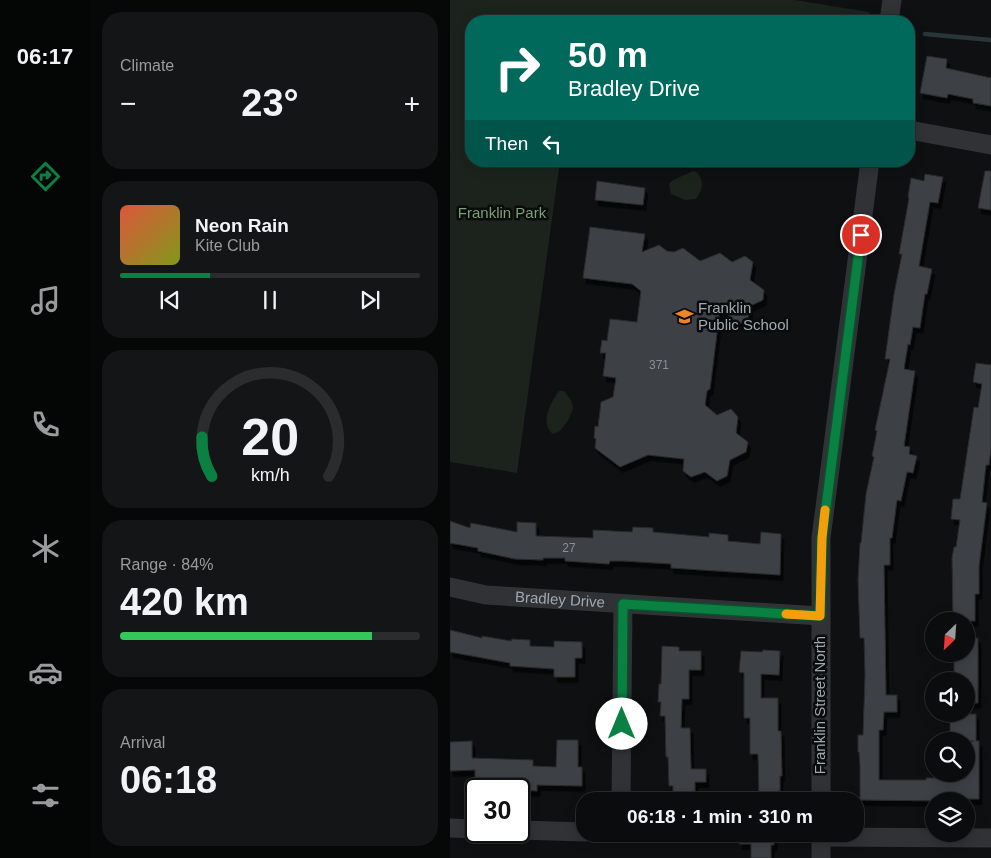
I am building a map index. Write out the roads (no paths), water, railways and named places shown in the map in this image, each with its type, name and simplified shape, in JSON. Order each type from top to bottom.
[{"type":"street","points":[[890,15],[892,0]]},
{"type":"street","points":[[915,131],[991,145]]},
{"type":"street","name":"Franklin Street North","points":[[820,792],[822,538],[869,167]]},
{"type":"street","name":"Bradley Drive","points":[[450,587],[486,595],[820,616]]},
{"type":"street","points":[[622,792],[623,604]]},
{"type":"street","points":[[450,828],[465,829]]},
{"type":"street","points":[[530,830],[576,832]]},
{"type":"street","points":[[864,836],[991,838]]},
{"type":"street","points":[[820,842],[821,858]]},
{"type":"waterway","points":[[925,34],[991,40]]},
{"type":"place","name":"Franklin Public School","points":[[684,317]]},
{"type":"park label","name":"Franklin Park","points":[[502,213]]}]
